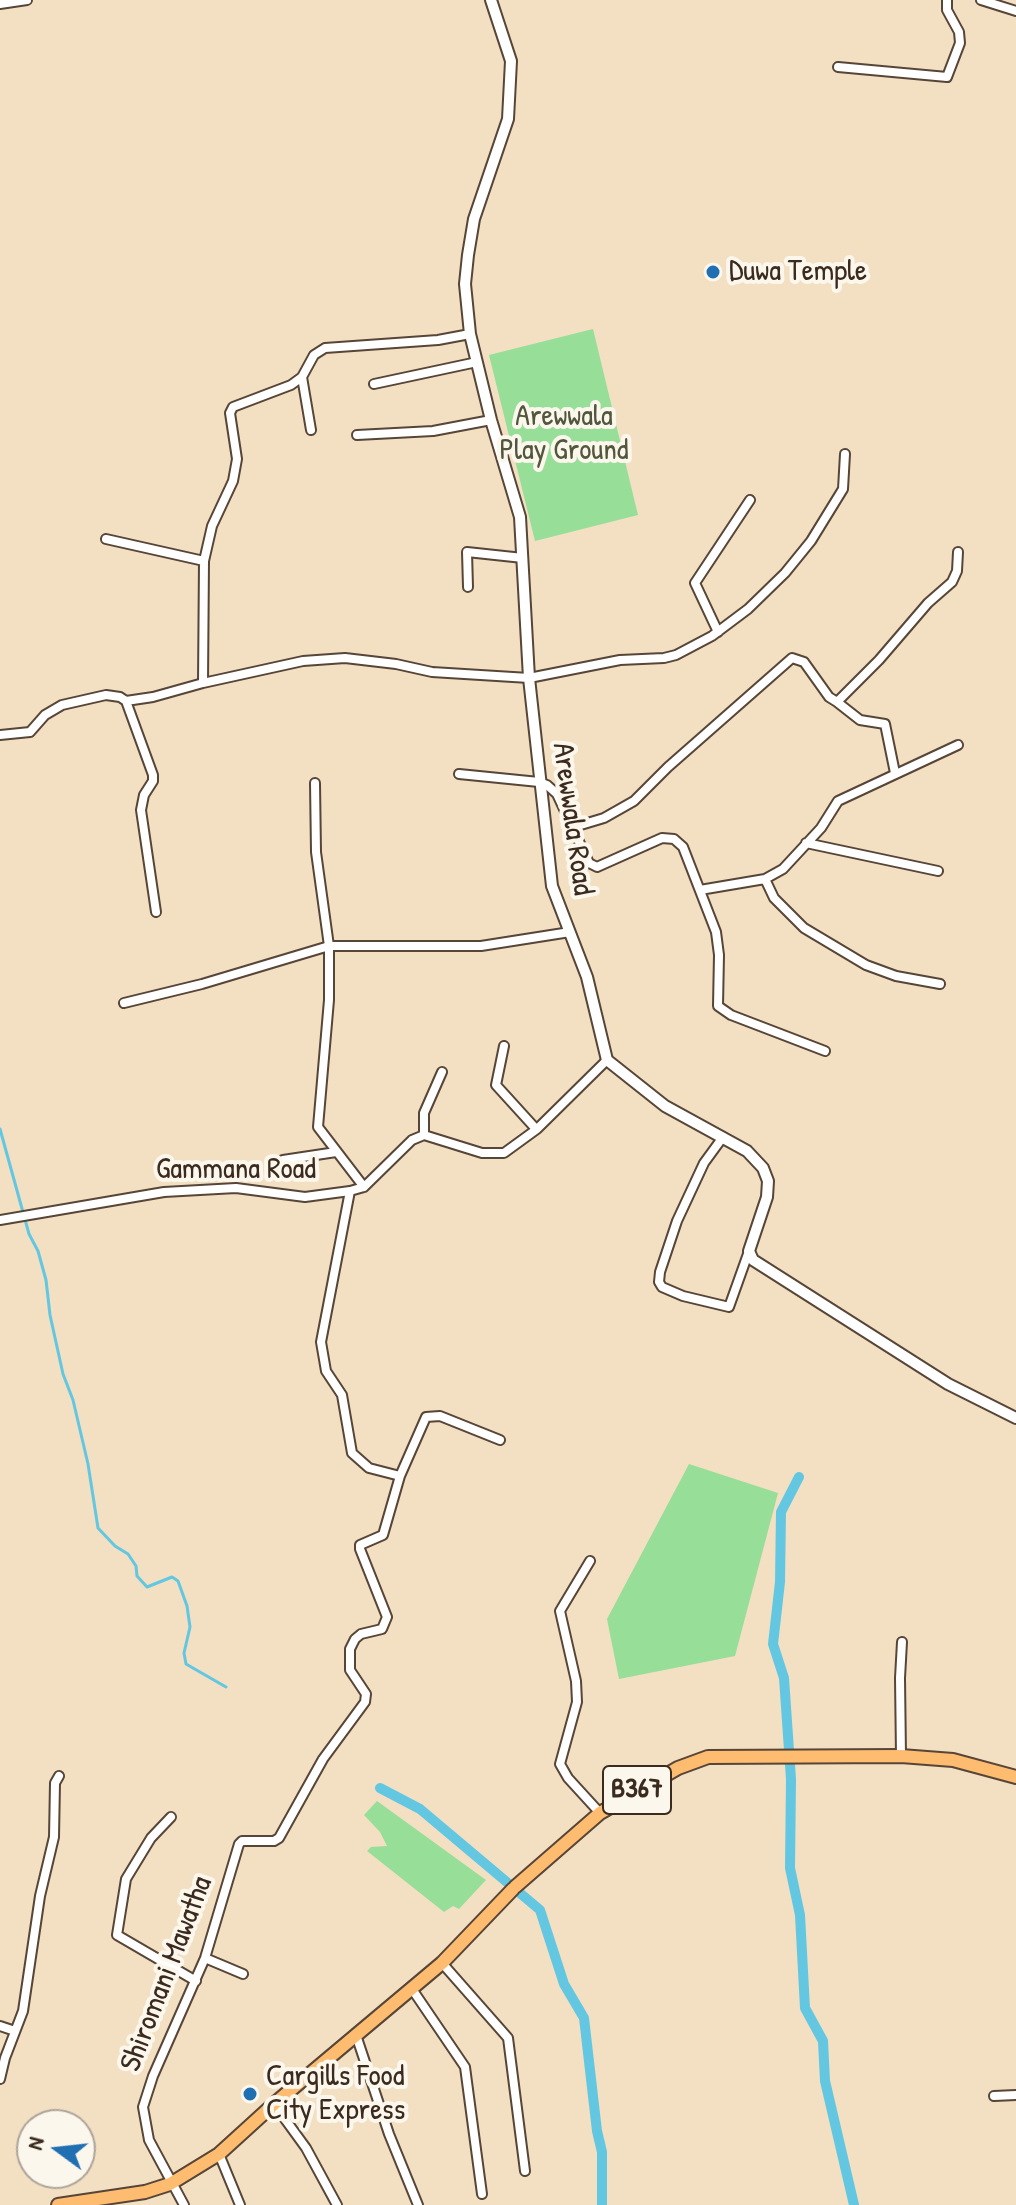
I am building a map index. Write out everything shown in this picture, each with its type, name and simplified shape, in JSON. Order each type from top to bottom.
[{"type":"main road","name":"B367","points":[[58,2205],[145,2192],[170,2184],[219,2154],[442,1963],[514,1888],[600,1813],[693,1761],[708,1757],[901,1756],[953,1760],[1016,1777]]},
{"type":"street","points":[[0,4],[27,0]]},
{"type":"street","name":"Arewwala Road","points":[[491,0],[511,61],[508,119],[472,231],[465,284],[470,334],[491,420],[520,517],[529,678],[552,886],[587,977],[607,1060]]},
{"type":"street","points":[[838,67],[947,77],[960,43],[959,32],[947,10],[947,0]]},
{"type":"street","points":[[981,0],[1016,11]]},
{"type":"street","points":[[203,683],[204,561],[212,526],[233,481],[237,459],[230,413],[233,407],[291,385],[302,377],[314,355],[325,348],[438,340],[470,334]]},
{"type":"street","points":[[374,384],[477,362]]},
{"type":"street","points":[[302,377],[311,430]]},
{"type":"street","points":[[357,435],[433,431],[491,420]]},
{"type":"street","points":[[126,701],[303,661],[345,658],[432,672],[529,678],[620,660],[676,655],[718,632],[748,609],[785,573],[811,541],[843,489],[845,454]]},
{"type":"street","points":[[718,632],[695,583],[750,500]]},
{"type":"street","points":[[106,539],[204,561]]},
{"type":"street","points":[[468,587],[467,552],[523,558]]},
{"type":"street","points":[[837,702],[879,660],[928,603],[952,582],[957,571],[958,552]]},
{"type":"street","points":[[574,827],[604,818],[634,801],[792,658],[804,662],[829,697],[860,720],[885,724],[895,773]]},
{"type":"street","points":[[0,735],[30,732],[45,715],[62,705],[106,695],[126,701],[153,775],[153,781],[141,802],[141,810],[156,912]]},
{"type":"street","points":[[700,890],[765,879],[783,869],[821,828],[838,801],[958,745]]},
{"type":"street","points":[[459,774],[547,785],[557,794],[589,863],[597,867],[662,838],[674,839],[683,847],[716,932],[718,1006],[731,1015],[825,1051]]},
{"type":"street","points":[[315,783],[316,852],[329,946],[329,1000],[318,1127],[364,1187]]},
{"type":"street","points":[[806,843],[938,871]]},
{"type":"street","points":[[765,879],[774,898],[804,928],[866,965],[896,976],[940,984]]},
{"type":"street","points":[[124,1003],[202,984],[329,946],[481,946],[570,932]]},
{"type":"street","points":[[504,1046],[496,1085],[536,1129]]},
{"type":"street","points":[[442,1072],[424,1113],[424,1135],[482,1153],[504,1153],[536,1129],[607,1060],[665,1106],[723,1137],[753,1157],[763,1168],[768,1181],[767,1197],[729,1307],[683,1296],[662,1287],[659,1282],[677,1221],[704,1163],[723,1137]]},
{"type":"street","name":"Gammana Road","points":[[0,1220],[164,1192],[236,1188],[305,1197],[350,1191],[364,1187],[412,1140],[424,1135]]},
{"type":"street","points":[[283,1160],[336,1152]]},
{"type":"street","points":[[350,1191],[321,1342],[326,1371],[342,1395],[352,1453],[369,1468],[400,1476]]},
{"type":"street","points":[[749,1251],[753,1260],[948,1384],[1016,1418]]},
{"type":"street","name":"Shiromani Mawatha","points":[[184,2205],[149,2140],[143,2107],[153,2076],[205,1958],[239,1844],[242,1841],[274,1841],[279,1838],[323,1759],[365,1702],[366,1694],[350,1670],[350,1649],[361,1634],[382,1629],[387,1617],[360,1545],[383,1535],[400,1476],[426,1417],[440,1416],[500,1440]]},
{"type":"street","points":[[590,1561],[560,1611],[576,1681],[577,1702],[560,1764],[568,1778],[600,1813]]},
{"type":"street","points":[[901,1756],[902,1642]]},
{"type":"street","points":[[0,2079],[23,2011],[40,1896],[54,1837],[55,1783],[59,1776]]},
{"type":"street","points":[[171,1817],[151,1838],[126,1879],[117,1935],[196,1981]]},
{"type":"street","points":[[205,1958],[243,1974]]},
{"type":"street","points":[[442,1963],[508,2038],[525,2171]]},
{"type":"street","points":[[412,1989],[465,2067],[482,2194]]},
{"type":"street","points":[[0,2026],[15,2031]]},
{"type":"street","points":[[356,2035],[389,2134],[418,2205]]},
{"type":"street","points":[[994,2096],[1016,2095]]},
{"type":"street","points":[[274,2104],[306,2148],[337,2205]]},
{"type":"street","points":[[219,2154],[240,2205]]},
{"type":"green space","name":"Arewwala Play Ground","points":[[593,329],[638,515],[535,541],[489,355]]},
{"type":"green space","points":[[689,1464],[778,1493],[735,1656],[619,1679],[607,1619]]},
{"type":"green space","points":[[377,1801],[486,1880],[459,1909],[453,1906],[444,1912],[367,1851],[371,1847],[387,1846],[380,1832],[364,1815]]},
{"type":"waterway","points":[[0,1129],[29,1234],[38,1251],[46,1280],[63,1374],[73,1400],[88,1464],[98,1528],[115,1546],[128,1554],[136,1566],[137,1576],[147,1587],[172,1577],[178,1581],[190,1627],[184,1653],[186,1664],[226,1687]]},
{"type":"waterway","points":[[799,1477],[781,1512],[780,1582],[773,1644],[784,1678],[791,1779],[790,1868],[800,1915],[805,2008],[823,2041],[825,2081],[854,2205]]},
{"type":"waterway","points":[[380,1788],[420,1809],[540,1910],[564,1984],[584,2018],[602,2152],[602,2205]]},
{"type":"place","name":"Duwa Temple","points":[[713,272]]},
{"type":"place","name":"Cargills Food City Express","points":[[250,2094]]}]
